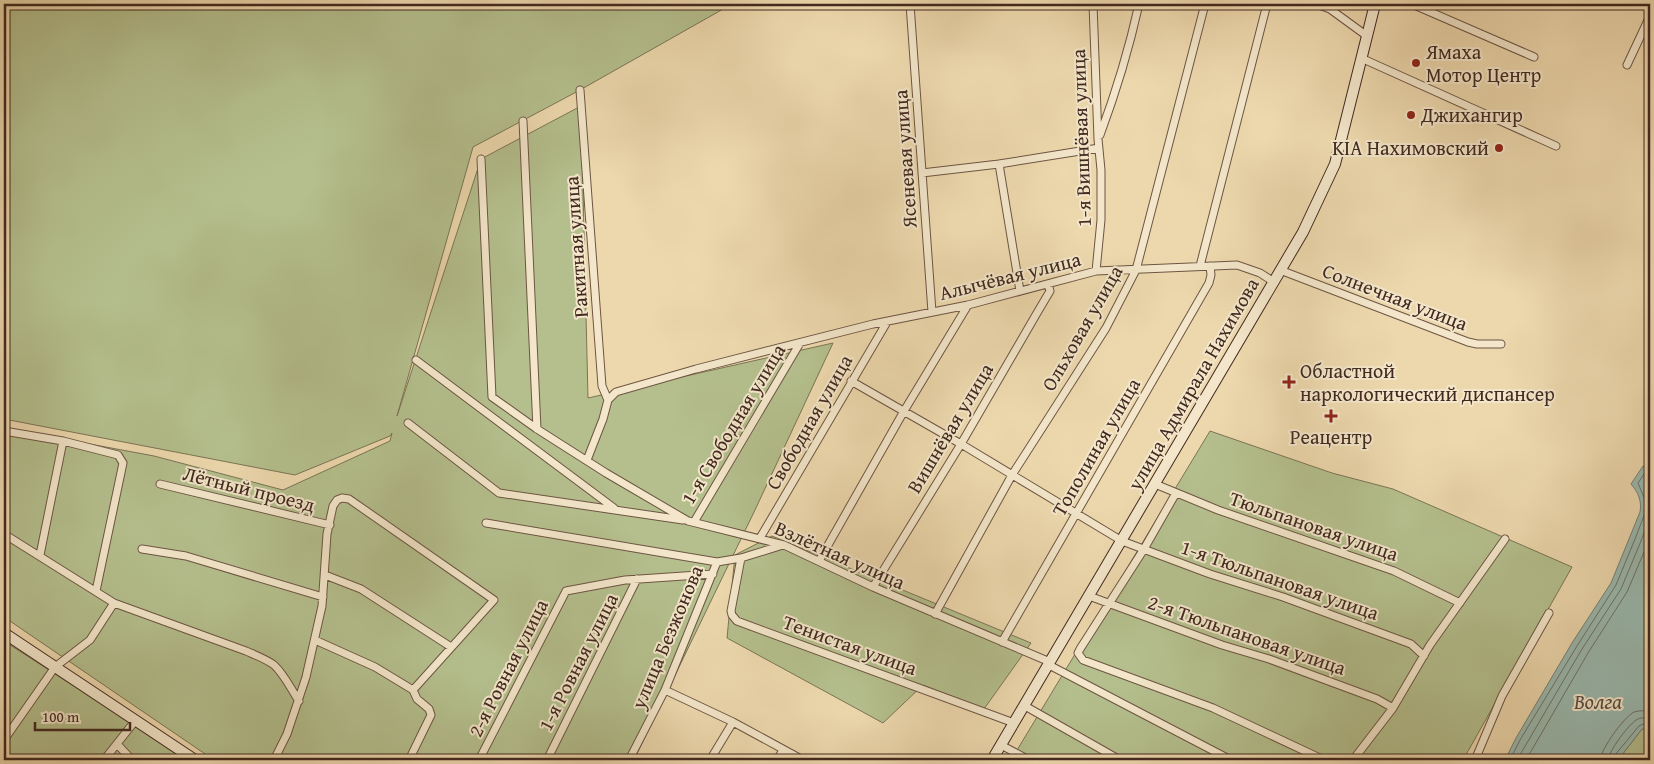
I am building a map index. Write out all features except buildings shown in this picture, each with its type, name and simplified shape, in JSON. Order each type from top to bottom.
[{"type":"main road","name":"улица Адмирала Нахимова","points":[[992,760],[1303,232],[1335,164],[1375,4]]},
{"type":"main road","points":[[4,633],[195,760]]},
{"type":"street","name":"Ясеневая улица","points":[[910,4],[932,312]]},
{"type":"street","name":"1-я Вишнёвая улица","points":[[1093,4],[1098,139],[1101,170],[1101,220],[1096,271]]},
{"type":"street","points":[[1098,139],[1116,93],[1139,4]]},
{"type":"street","name":"Ольховая улица","points":[[935,614],[1012,475],[1106,328],[1136,270],[1205,4]]},
{"type":"street","points":[[1200,266],[1267,4]]},
{"type":"street","points":[[1316,4],[1330,9],[1367,36]]},
{"type":"street","points":[[1412,4],[1534,56]]},
{"type":"street","points":[[1627,65],[1650,16]]},
{"type":"street","points":[[1361,58],[1556,146]]},
{"type":"street","name":"Ракитная улица","points":[[580,90],[602,386],[608,401]]},
{"type":"street","points":[[523,121],[537,429]]},
{"type":"street","points":[[922,173],[999,164],[1099,148]]},
{"type":"street","name":"Взлётная улица","points":[[480,159],[492,397],[537,429],[691,522],[784,545],[873,587],[1050,664],[1231,760]]},
{"type":"street","points":[[999,164],[1020,291]]},
{"type":"street","name":"Алычёвая улица","points":[[608,401],[619,391],[696,369],[887,322],[968,305],[1096,271],[1237,265],[1260,273],[1274,282]]},
{"type":"street","name":"Тополиная улица","points":[[1002,642],[1209,283],[1211,275],[1210,266]]},
{"type":"street","name":"Солнечная улица","points":[[1280,270],[1468,342],[1501,344]]},
{"type":"street","name":"Вишнёвая улица","points":[[873,587],[961,444],[1038,313],[1050,290],[1048,284]]},
{"type":"street","points":[[820,562],[904,412],[968,305]]},
{"type":"street","name":"Свободная улица","points":[[760,538],[887,322]]},
{"type":"street","name":"1-я Свободная улица","points":[[691,522],[800,343]]},
{"type":"street","points":[[416,360],[616,510]]},
{"type":"street","name":"1-я Тюльпановая улица","points":[[851,381],[961,444],[1122,541],[1210,574],[1283,597],[1411,644],[1424,656]]},
{"type":"street","points":[[587,460],[603,420],[608,401]]},
{"type":"street","points":[[408,423],[499,493],[691,522]]},
{"type":"street","points":[[4,431],[63,440],[118,455],[123,463],[96,592]]},
{"type":"street","points":[[40,555],[63,440]]},
{"type":"street","name":"Лётный проезд","points":[[160,484],[330,525]]},
{"type":"street","name":"Тюльпановая улица","points":[[1155,484],[1218,510],[1394,571],[1460,603]]},
{"type":"street","points":[[1176,493],[1144,549],[1078,653],[1082,660],[1213,708],[1324,760]]},
{"type":"street","points":[[274,760],[287,734],[299,701],[323,597],[327,534],[335,503],[342,498],[349,498],[494,600],[413,690]]},
{"type":"street","points":[[486,523],[717,562]]},
{"type":"street","points":[[4,534],[40,555],[114,604],[246,650],[273,664],[299,701]]},
{"type":"street","points":[[1353,760],[1393,708],[1430,645],[1505,539]]},
{"type":"street","name":"улица Безжонова","points":[[630,760],[665,690],[717,562],[741,558],[784,545]]},
{"type":"street","points":[[142,549],[186,556],[323,597]]},
{"type":"street","name":"Тенистая улица","points":[[741,558],[731,611],[737,621],[1014,723]]},
{"type":"street","points":[[638,579],[713,574]]},
{"type":"street","points":[[325,575],[361,589],[451,647]]},
{"type":"street","name":"2-я Ровная улица","points":[[479,760],[566,591],[638,579]]},
{"type":"street","name":"1-я Ровная улица","points":[[547,760],[638,579]]},
{"type":"street","name":"2-я Тюльпановая улица","points":[[1089,596],[1222,645],[1269,659],[1377,698],[1393,708]]},
{"type":"street","points":[[4,740],[55,667],[90,640],[114,604]]},
{"type":"street","points":[[1475,760],[1502,696],[1549,613]]},
{"type":"street","points":[[314,640],[374,667],[413,690],[417,699],[429,709],[431,715],[409,760]]},
{"type":"street","points":[[665,690],[733,722],[803,760]]},
{"type":"street","points":[[1025,706],[1120,760]]},
{"type":"street","points":[[104,760],[135,721]]},
{"type":"street","points":[[710,760],[733,722]]},
{"type":"street","points":[[117,744],[132,760]]},
{"type":"street","points":[[1001,745],[1029,760]]},
{"type":"street","points":[[777,760],[783,750]]},
{"type":"green space","points":[[4,4],[732,4],[580,90],[473,147],[397,416],[481,159],[581,106],[588,398],[833,343],[755,510],[634,760],[214,760],[4,617],[4,428],[154,456],[283,490],[390,441],[392,433],[390,436],[295,475],[4,419]]},
{"type":"green space","points":[[1210,431],[1332,473],[1393,489],[1572,567],[1463,760],[1011,760]]},
{"type":"green space","points":[[772,536],[1031,643],[984,709],[923,685],[883,723],[727,638],[735,555]]},
{"type":"green space","points":[[4,641],[189,760],[4,760]]},
{"type":"green space","points":[[1642,729],[1650,730],[1650,760],[1618,760]]},
{"type":"water","name":"Волга","points":[[1643,466],[1650,471],[1650,730],[1642,729],[1618,760],[1505,760],[1572,643],[1611,583],[1640,512],[1639,497],[1631,484]]},
{"type":"place","name":"Ямаха Мотор Центр","points":[[1416,63]]},
{"type":"place","name":"Джихангир","points":[[1411,115]]},
{"type":"place","name":"KIA Нахимовский","points":[[1499,148]]},
{"type":"place","name":"Областной наркологический диспансер","points":[[1289,382]]},
{"type":"place","name":"Реацентр","points":[[1331,416]]}]
